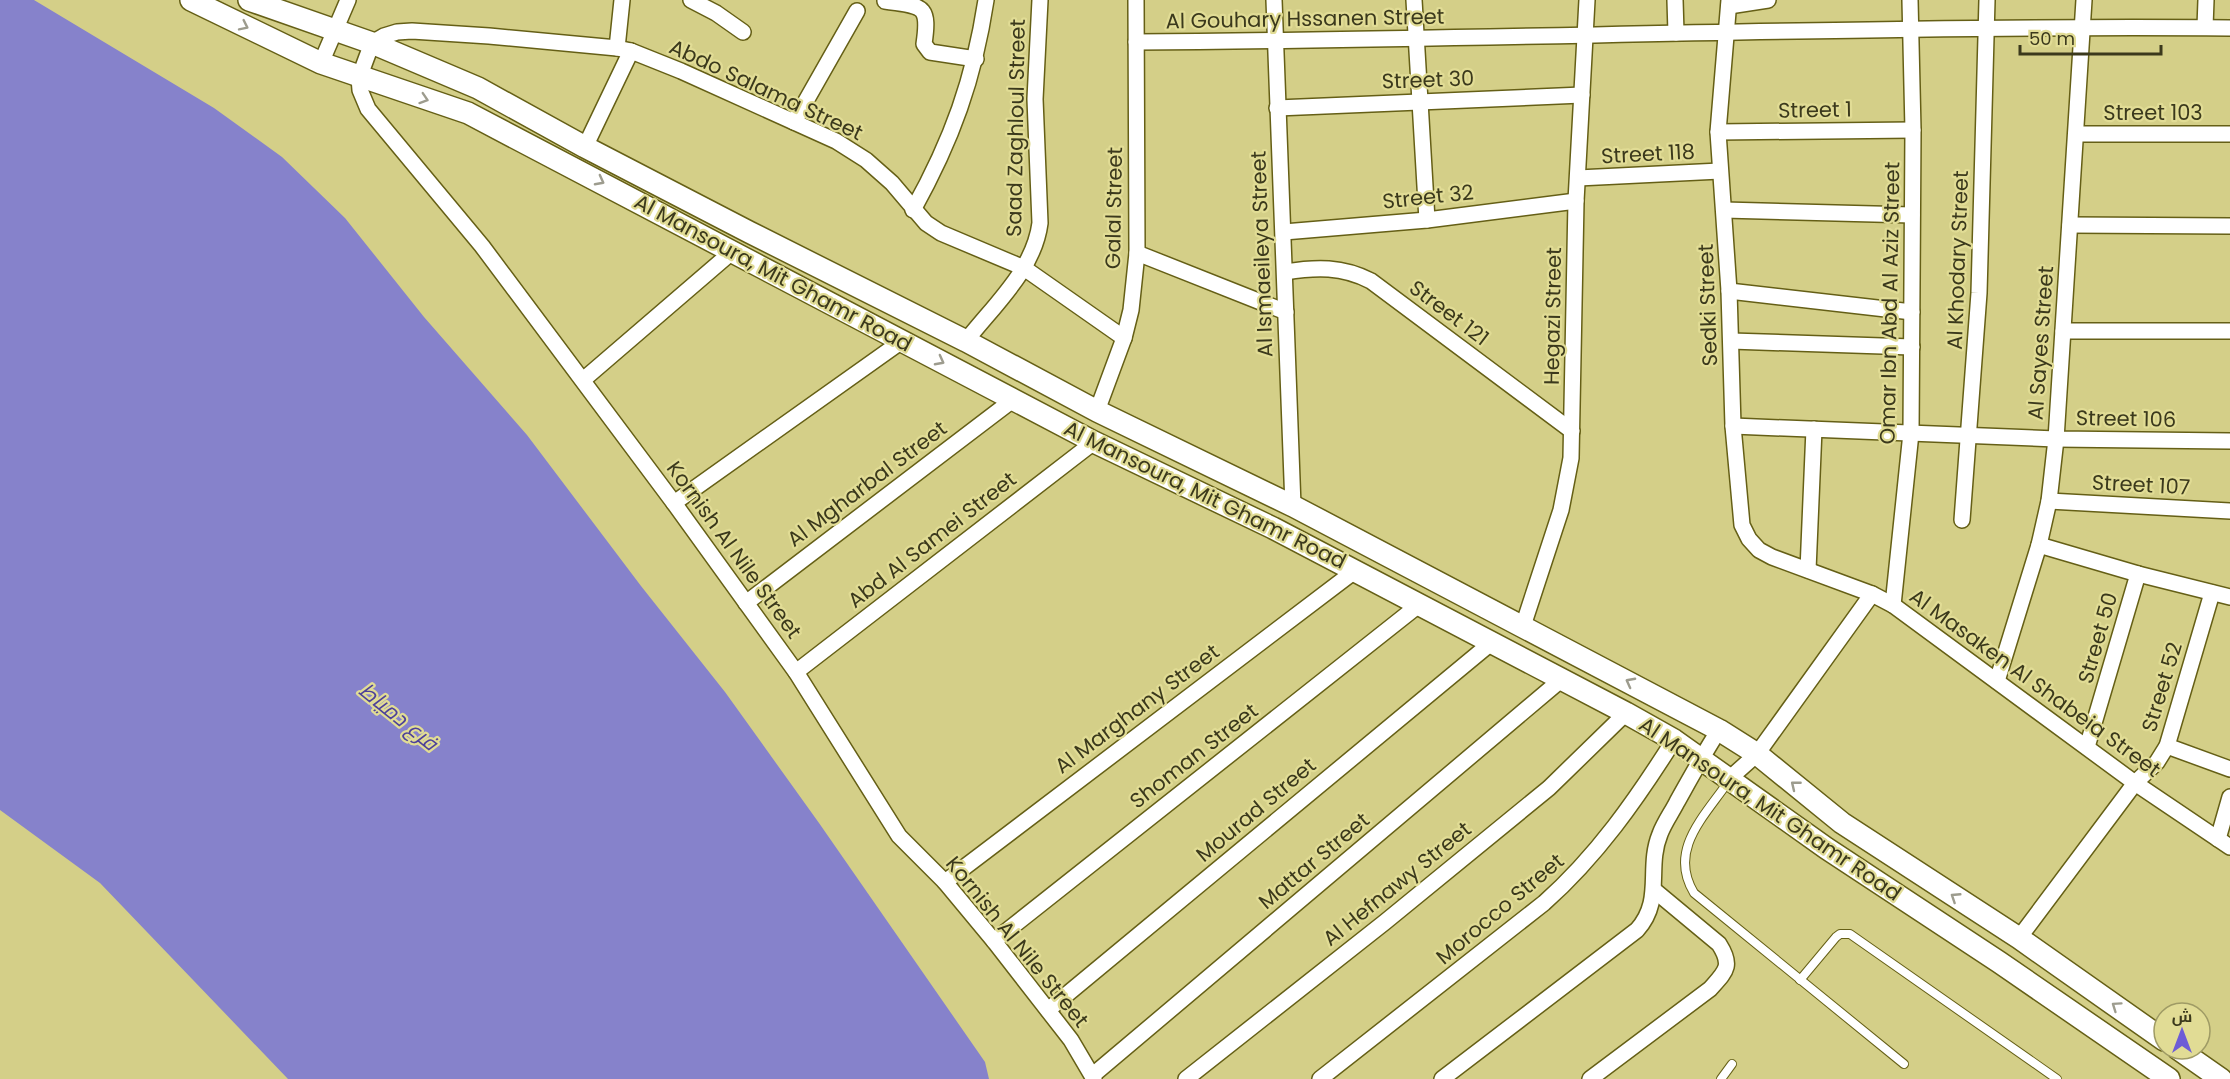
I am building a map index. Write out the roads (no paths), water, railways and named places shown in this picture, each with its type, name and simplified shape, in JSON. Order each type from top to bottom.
[{"type":"main road","name":"Al Mansoura, Mit Ghamr Road","points":[[191,0],[321,63],[359,78],[468,113],[1094,442],[1356,570],[1626,713],[1674,740],[1826,849],[1999,962],[2169,1079]]},
{"type":"main road","name":"Al Mansoura, Mit Ghamr Road","points":[[249,0],[334,32],[372,43],[478,88],[585,147],[749,232],[966,341],[1097,411],[1293,506],[1719,730],[1757,754],[1842,823],[2019,938],[2152,1032]]},
{"type":"main road","points":[[2195,1061],[2221,1079]]},
{"type":"street","points":[[321,63],[348,0]]},
{"type":"street","points":[[585,147],[624,50],[622,0]]},
{"type":"street","points":[[691,0],[716,13],[742,32]]},
{"type":"street","points":[[913,210],[950,136],[976,59],[986,0]]},
{"type":"street","name":"Saad Zaghloul Street","points":[[966,341],[1024,268],[1038,240],[1040,224],[1035,99],[1040,0]]},
{"type":"street","name":"Galal Street","points":[[1097,411],[1124,338],[1131,310],[1137,253],[1136,0]]},
{"type":"street","name":"Al Ismaeileya Street","points":[[1274,0],[1293,506]]},
{"type":"street","points":[[1414,0],[1427,220]]},
{"type":"street","name":"Hegazi Street","points":[[1522,626],[1561,510],[1569,476],[1572,431],[1576,201],[1587,0]]},
{"type":"street","points":[[1675,0],[1676,33]]},
{"type":"street","points":[[1729,3],[1768,0]]},
{"type":"street","name":"Omar Ibn Abd Al Aziz Street","points":[[1893,605],[1911,433],[1913,130],[1910,0]]},
{"type":"street","name":"Al Khodary Street","points":[[1962,520],[1979,293],[1987,0]]},
{"type":"street","name":"Al Sayes Street","points":[[1997,681],[2039,545],[2049,501],[2056,439],[2084,0]]},
{"type":"street","points":[[2205,27],[2206,0]]},
{"type":"street","points":[[885,1],[916,6],[924,12],[927,22],[924,44],[930,52],[976,59]]},
{"type":"street","name":"Sedki Street","points":[[1729,3],[1718,132],[1729,291],[1733,426],[1742,525],[1749,539],[1759,550],[1808,570]]},
{"type":"street","points":[[794,122],[858,11]]},
{"type":"street","name":"Al Gouhary Hssanen Street","points":[[1136,42],[1416,40],[2083,26],[2230,28]]},
{"type":"street","name":"Abdo Salama Street","points":[[372,43],[384,36],[411,31],[624,50],[681,71],[836,141],[866,160],[892,183],[926,223],[941,233],[1024,268],[1124,338]]},
{"type":"street","points":[[359,78],[372,43]]},
{"type":"street","name":"Kornish Al Nile Street","points":[[359,78],[360,90],[368,109],[482,246],[675,503],[796,672],[899,836],[945,882],[994,941],[1071,1040],[1093,1077]]},
{"type":"street","name":"Street 30","points":[[1277,108],[1582,95]]},
{"type":"street","name":"Street 1","points":[[1718,132],[1913,130]]},
{"type":"street","name":"Street 103","points":[[2076,134],[2230,134]]},
{"type":"street","name":"Street 118","points":[[1578,178],[1720,171]]},
{"type":"street","name":"Street 32","points":[[1284,232],[1427,220],[1576,201]]},
{"type":"street","points":[[1724,210],[1912,215]]},
{"type":"street","points":[[2070,225],[2230,226]]},
{"type":"street","points":[[583,380],[733,251]]},
{"type":"street","points":[[1137,253],[1286,312]]},
{"type":"street","name":"Street 121","points":[[1285,272],[1312,267],[1338,269],[1356,273],[1371,281],[1572,431]]},
{"type":"street","points":[[1729,291],[1912,312]]},
{"type":"street","points":[[2063,331],[2230,331]]},
{"type":"street","points":[[675,503],[903,341]]},
{"type":"street","points":[[1731,341],[1912,347]]},
{"type":"street","name":"Al Mgharbal Street","points":[[746,603],[1014,399]]},
{"type":"street","name":"Street 106","points":[[1733,426],[2056,439],[2230,441]]},
{"type":"street","points":[[1808,570],[1814,429]]},
{"type":"street","name":"Abd Al Samei Street","points":[[796,672],[1094,442]]},
{"type":"street","name":"Street 107","points":[[2049,501],[2230,511]]},
{"type":"street","points":[[2039,545],[2138,574],[2230,597]]},
{"type":"street","name":"Al Marghany Street","points":[[945,882],[1356,570]]},
{"type":"street","name":"Al Masaken Al Shabeia Street","points":[[1808,570],[1872,594],[1893,605],[2135,783],[2224,843]]},
{"type":"street","name":"Street 50","points":[[2087,747],[2138,574]]},
{"type":"street","name":"Street 52","points":[[2019,938],[2135,783],[2157,762],[2167,746],[2212,593]]},
{"type":"street","points":[[1729,779],[1757,754],[1872,594]]},
{"type":"street","name":"Shoman Street","points":[[994,941],[1420,604]]},
{"type":"street","name":"Mourad Street","points":[[1048,1010],[1491,643]]},
{"type":"street","name":"Mattar Street","points":[[1093,1077],[1562,679]]},
{"type":"street","name":"Al Hefnawy Street","points":[[1186,1079],[1385,922],[1549,788],[1626,713]]},
{"type":"street","points":[[1442,1079],[1637,930],[1646,919],[1654,890],[1655,852],[1660,834],[1700,759],[1719,730]]},
{"type":"street","name":"Morocco Street","points":[[1320,1079],[1574,877],[1630,807],[1674,740]]},
{"type":"street","points":[[2167,746],[2230,769]]},
{"type":"street","points":[[2224,843],[2230,797]]},
{"type":"street","points":[[1590,1079],[1710,989],[1724,973],[1727,963],[1726,955],[1719,944],[1654,890]]},
{"type":"lane","points":[[1729,779],[1686,847],[1684,859],[1688,883],[1703,902],[1905,1064]]},
{"type":"lane","points":[[1800,980],[1836,937],[1850,933],[2057,1079]]},
{"type":"lane","points":[[1720,1079],[1732,1064]]},
{"type":"water","name":"فرع دمياط","points":[[0,0],[34,0],[214,108],[282,157],[345,218],[424,317],[527,435],[641,586],[725,692],[985,1062],[989,1079],[288,1079],[100,883],[0,810]]}]
